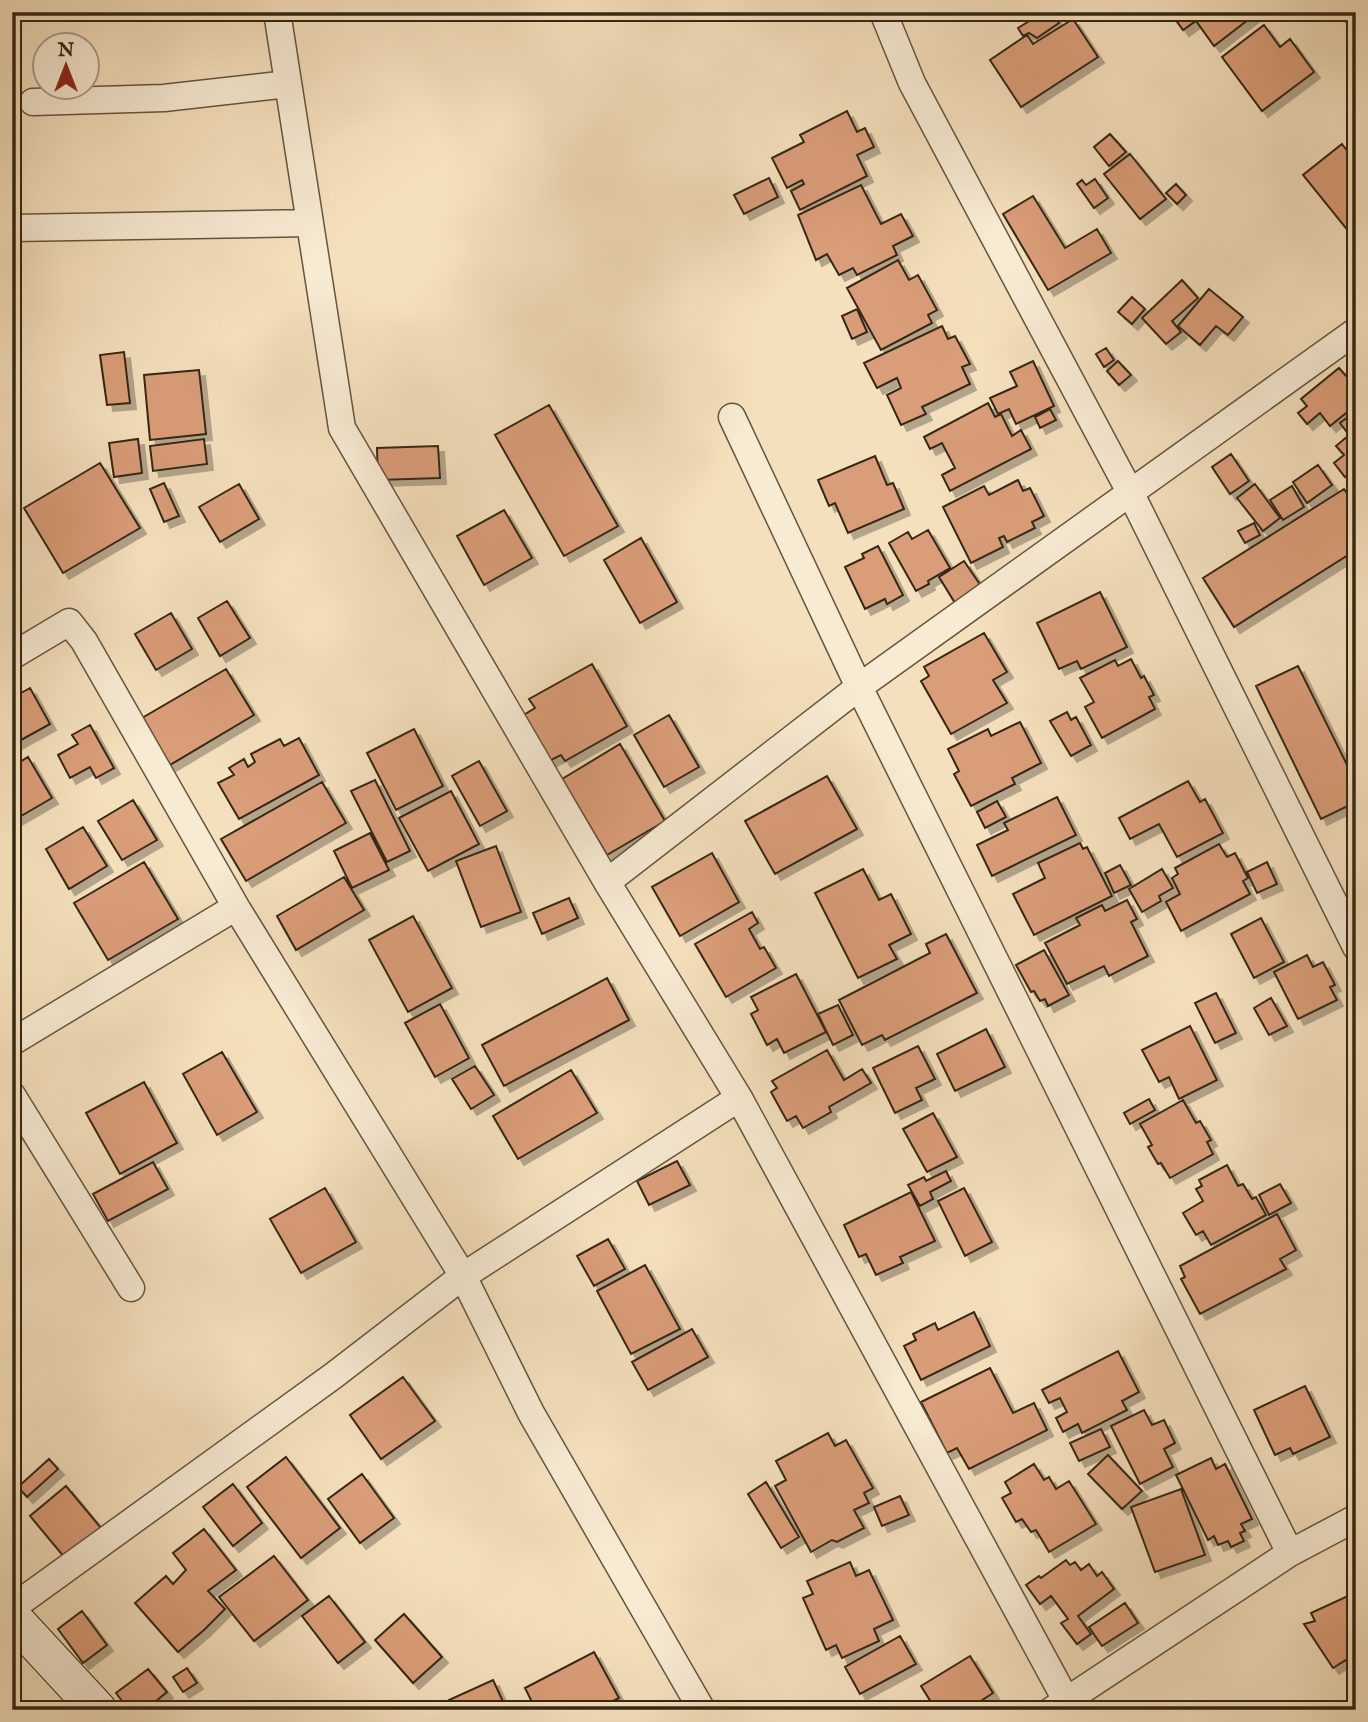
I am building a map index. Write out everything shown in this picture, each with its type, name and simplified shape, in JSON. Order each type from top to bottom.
[{"type":"street","points":[[276,12],[342,428],[607,882],[739,1098],[1059,1705],[1290,1553],[1356,1518]]},
{"type":"street","points":[[883,12],[912,83],[1130,492],[1356,947]]},
{"type":"street","points":[[102,100],[164,98],[288,84]]},
{"type":"street","points":[[12,228],[310,223]]},
{"type":"street","points":[[607,882],[859,687],[1356,331]]},
{"type":"street","points":[[732,417],[859,687],[1290,1553]]},
{"type":"street","points":[[12,656],[69,622],[84,641],[236,907],[463,1276],[531,1413],[702,1710]]},
{"type":"street","points":[[12,1042],[236,907]]},
{"type":"street","points":[[12,1095],[131,1288]]},
{"type":"street","points":[[12,1608],[333,1376],[463,1276],[739,1098]]},
{"type":"street","points":[[12,1617],[98,1710]]},
{"type":"building","points":[[1044,12],[1052,12],[1059,23],[1037,38],[1029,33],[1023,36],[1018,28]]},
{"type":"building","points":[[1170,12],[1250,12],[1253,16],[1214,46],[1196,21],[1183,30]]},
{"type":"building","points":[[1073,19],[1098,57],[1021,107],[990,60],[1027,35],[1033,44]]},
{"type":"building","points":[[1264,25],[1280,47],[1290,39],[1314,72],[1262,111],[1222,57]]},
{"type":"building","points":[[847,111],[857,132],[865,128],[874,147],[857,155],[867,176],[800,210],[791,191],[804,184],[802,180],[787,188],[772,158],[804,142],[800,135]]},
{"type":"building","points":[[1110,134],[1126,152],[1109,166],[1094,147]]},
{"type":"building","points":[[1342,144],[1352,157],[1356,154],[1356,227],[1349,232],[1303,175]]},
{"type":"building","points":[[1130,154],[1166,199],[1140,219],[1104,174]]},
{"type":"building","points":[[769,178],[778,197],[744,214],[734,195]]},
{"type":"building","points":[[1095,179],[1108,198],[1094,208],[1077,184],[1082,180],[1086,185]]},
{"type":"building","points":[[1176,184],[1186,195],[1177,204],[1166,193]]},
{"type":"building","points":[[861,185],[881,224],[901,214],[913,236],[893,246],[897,255],[857,275],[853,268],[839,275],[827,254],[816,260],[798,215]]},
{"type":"building","points":[[1033,196],[1065,248],[1097,229],[1111,253],[1048,290],[1003,214]]},
{"type":"building","points":[[898,260],[909,280],[918,275],[937,310],[928,315],[932,323],[881,350],[847,288]]},
{"type":"building","points":[[1182,280],[1198,298],[1172,321],[1181,332],[1166,344],[1142,318]]},
{"type":"building","points":[[1209,289],[1243,317],[1228,335],[1216,326],[1200,345],[1178,326]]},
{"type":"building","points":[[1132,297],[1145,309],[1132,324],[1118,312]]},
{"type":"building","points":[[857,309],[867,332],[852,339],[842,316]]},
{"type":"building","points":[[942,326],[948,339],[955,336],[970,364],[962,367],[970,384],[922,407],[926,414],[901,425],[887,395],[901,388],[897,378],[877,388],[864,363]]},
{"type":"building","points":[[1106,348],[1114,360],[1104,367],[1096,354]]},
{"type":"building","points":[[124,352],[130,403],[107,405],[100,355]]},
{"type":"building","points":[[1033,361],[1054,406],[1016,424],[1009,409],[998,414],[990,398],[1017,386],[1010,372]]},
{"type":"building","points":[[1118,361],[1131,375],[1119,385],[1107,371]]},
{"type":"building","points":[[1339,368],[1356,387],[1356,405],[1330,426],[1320,413],[1307,424],[1298,413],[1307,406],[1301,399]]},
{"type":"building","points":[[199,370],[206,434],[150,440],[144,375]]},
{"type":"building","points":[[988,403],[995,417],[1001,414],[1012,436],[1021,430],[1031,449],[950,491],[942,475],[955,468],[942,443],[930,449],[924,437]]},
{"type":"building","points":[[549,405],[618,526],[564,556],[495,435]]},
{"type":"building","points":[[1050,409],[1056,420],[1040,428],[1035,417]]},
{"type":"building","points":[[1356,411],[1356,469],[1345,477],[1334,463],[1344,455],[1336,446],[1349,435],[1340,423]]},
{"type":"building","points":[[138,439],[142,473],[114,477],[109,443]]},
{"type":"building","points":[[204,439],[207,464],[153,471],[150,446]]},
{"type":"building","points":[[438,446],[440,478],[378,480],[377,448]]},
{"type":"building","points":[[1231,454],[1249,481],[1230,494],[1212,467]]},
{"type":"building","points":[[875,456],[887,485],[893,483],[904,509],[848,533],[835,503],[829,506],[818,480]]},
{"type":"building","points":[[100,463],[140,528],[63,573],[24,508]]},
{"type":"building","points":[[1318,465],[1332,485],[1307,503],[1293,482]]},
{"type":"building","points":[[1018,480],[1023,491],[1030,488],[1044,516],[1032,522],[1035,528],[1007,542],[1004,536],[999,538],[1003,547],[971,563],[943,507],[984,486],[989,495]]},
{"type":"building","points":[[164,483],[179,516],[164,522],[150,489]]},
{"type":"building","points":[[239,484],[259,519],[220,542],[199,507]]},
{"type":"building","points":[[1255,484],[1280,518],[1263,531],[1237,498]]},
{"type":"building","points":[[1292,486],[1304,507],[1283,520],[1270,500]]},
{"type":"building","points":[[1344,489],[1356,507],[1356,550],[1234,627],[1203,578]]},
{"type":"building","points":[[504,510],[532,558],[484,585],[457,536]]},
{"type":"building","points":[[1254,523],[1260,535],[1245,543],[1238,531]]},
{"type":"building","points":[[928,530],[950,568],[916,591],[889,543],[908,532],[912,539]]},
{"type":"building","points":[[641,538],[677,602],[640,623],[604,560]]},
{"type":"building","points":[[878,546],[903,595],[887,604],[885,599],[865,609],[845,567],[864,558],[862,554]]},
{"type":"building","points":[[964,561],[981,586],[955,603],[939,577]]},
{"type":"building","points":[[1100,592],[1127,647],[1081,669],[1077,661],[1059,669],[1037,623]]},
{"type":"building","points":[[227,601],[250,638],[220,656],[198,618]]},
{"type":"building","points":[[171,613],[192,649],[156,670],[135,634]]},
{"type":"building","points":[[984,633],[1007,672],[993,680],[1007,703],[951,734],[921,681],[929,676],[924,667]]},
{"type":"building","points":[[1131,659],[1154,695],[1149,697],[1155,709],[1102,738],[1085,707],[1094,702],[1080,678],[1115,660],[1118,666]]},
{"type":"building","points":[[592,664],[627,726],[565,761],[561,755],[549,761],[522,716],[535,708],[529,699]]},
{"type":"building","points":[[1298,666],[1356,783],[1356,802],[1321,819],[1256,686]]},
{"type":"building","points":[[226,669],[254,715],[170,765],[142,718]]},
{"type":"building","points":[[30,688],[50,724],[12,745],[12,698]]},
{"type":"building","points":[[1067,712],[1071,720],[1076,717],[1091,745],[1071,756],[1050,721]]},
{"type":"building","points":[[669,715],[699,767],[664,787],[634,735]]},
{"type":"building","points":[[1020,722],[1041,763],[1012,778],[1015,784],[971,806],[954,774],[959,771],[948,749],[988,729],[991,736]]},
{"type":"building","points":[[90,725],[114,768],[96,778],[90,767],[70,778],[58,755],[78,744],[72,735]]},
{"type":"building","points":[[414,729],[443,786],[396,810],[367,753]]},
{"type":"building","points":[[299,738],[319,775],[239,819],[218,783],[234,775],[229,768],[244,759],[248,767],[255,762],[251,754],[280,739],[284,746]]},
{"type":"building","points":[[620,744],[665,821],[607,855],[562,779]]},
{"type":"building","points":[[28,757],[52,798],[16,819],[12,812],[12,767]]},
{"type":"building","points":[[479,761],[507,811],[480,826],[452,776]]},
{"type":"building","points":[[827,776],[857,829],[775,874],[745,821]]},
{"type":"building","points":[[375,780],[410,851],[387,862],[351,791]]},
{"type":"building","points":[[1188,781],[1200,802],[1205,799],[1223,833],[1177,857],[1159,824],[1130,839],[1119,818]]},
{"type":"building","points":[[322,782],[346,823],[246,881],[221,839]]},
{"type":"building","points":[[451,791],[479,844],[428,871],[399,818]]},
{"type":"building","points":[[1057,797],[1076,835],[992,876],[977,845],[1008,830],[1004,823]]},
{"type":"building","points":[[133,800],[157,840],[122,860],[98,821]]},
{"type":"building","points":[[997,801],[1006,817],[985,828],[977,812]]},
{"type":"building","points":[[83,827],[107,866],[69,889],[46,849]]},
{"type":"building","points":[[370,833],[389,870],[352,888],[334,851]]},
{"type":"building","points":[[1080,843],[1083,849],[1087,847],[1112,896],[1034,935],[1013,894],[1045,878],[1038,863]]},
{"type":"building","points":[[1219,844],[1227,857],[1235,853],[1248,878],[1243,881],[1250,894],[1181,931],[1166,902],[1180,894],[1172,878],[1178,874],[1175,868]]},
{"type":"building","points":[[496,846],[521,912],[481,927],[456,861]]},
{"type":"building","points":[[712,853],[739,902],[680,936],[652,887]]},
{"type":"building","points":[[144,862],[178,919],[108,960],[74,903]]},
{"type":"building","points":[[1267,862],[1277,884],[1257,893],[1247,872]]},
{"type":"building","points":[[1120,865],[1131,885],[1114,893],[1105,873]]},
{"type":"building","points":[[863,869],[879,900],[891,894],[911,934],[889,945],[897,959],[858,978],[815,893]]},
{"type":"building","points":[[1162,869],[1173,888],[1159,896],[1161,901],[1142,912],[1129,889]]},
{"type":"building","points":[[344,877],[364,910],[296,950],[277,916]]},
{"type":"building","points":[[569,898],[578,918],[542,934],[533,913]]},
{"type":"building","points":[[1127,900],[1137,919],[1131,922],[1148,956],[1109,976],[1104,966],[1067,984],[1045,943],[1080,925],[1076,918],[1102,905],[1105,911]]},
{"type":"building","points":[[752,912],[758,923],[749,929],[760,949],[764,947],[776,968],[726,997],[695,944]]},
{"type":"building","points":[[413,916],[452,988],[408,1012],[369,940]]},
{"type":"building","points":[[1261,918],[1284,962],[1254,978],[1231,934]]},
{"type":"building","points":[[946,934],[977,993],[885,1040],[882,1035],[862,1045],[839,1000],[930,953],[926,944]]},
{"type":"building","points":[[1044,950],[1069,995],[1048,1006],[1045,999],[1040,1001],[1034,991],[1031,992],[1016,965]]},
{"type":"building","points":[[1307,955],[1313,967],[1323,962],[1335,985],[1330,987],[1337,1000],[1298,1019],[1274,972]]},
{"type":"building","points":[[796,974],[826,1032],[784,1053],[777,1039],[767,1045],[751,1014],[758,1010],[751,997]]},
{"type":"building","points":[[607,978],[629,1020],[504,1086],[482,1045]]},
{"type":"building","points":[[1216,993],[1236,1033],[1215,1043],[1195,1003]]},
{"type":"building","points":[[1271,998],[1287,1026],[1269,1035],[1254,1008]]},
{"type":"building","points":[[440,1004],[469,1058],[435,1077],[405,1023]]},
{"type":"building","points":[[838,1005],[853,1035],[833,1045],[818,1014]]},
{"type":"building","points":[[1190,1026],[1217,1080],[1179,1099],[1169,1077],[1159,1082],[1142,1050]]},
{"type":"building","points":[[986,1029],[1005,1067],[955,1091],[937,1054]]},
{"type":"building","points":[[918,1046],[935,1079],[916,1088],[922,1100],[895,1113],[873,1068]]},
{"type":"building","points":[[827,1050],[844,1080],[862,1069],[871,1083],[829,1107],[831,1112],[803,1128],[796,1116],[787,1121],[771,1092],[777,1088],[772,1081]]},
{"type":"building","points":[[222,1052],[257,1112],[217,1135],[183,1074]]},
{"type":"building","points":[[475,1066],[494,1095],[471,1109],[452,1079]]},
{"type":"building","points":[[571,1070],[597,1113],[518,1159],[493,1116]]},
{"type":"building","points":[[144,1082],[177,1143],[120,1174],[86,1113]]},
{"type":"building","points":[[1149,1099],[1155,1110],[1130,1124],[1124,1113]]},
{"type":"building","points":[[1183,1100],[1196,1123],[1200,1121],[1211,1140],[1207,1142],[1213,1154],[1170,1178],[1148,1147],[1152,1145],[1140,1124]]},
{"type":"building","points":[[933,1113],[957,1157],[927,1172],[903,1129]]},
{"type":"building","points":[[677,1161],[690,1185],[649,1205],[637,1181]]},
{"type":"building","points":[[153,1162],[168,1189],[108,1221],[93,1194]]},
{"type":"building","points":[[1227,1165],[1238,1186],[1243,1184],[1252,1199],[1256,1197],[1266,1215],[1211,1245],[1203,1231],[1196,1235],[1183,1213],[1203,1201],[1196,1189],[1202,1186],[1199,1180]]},
{"type":"building","points":[[946,1171],[951,1181],[930,1192],[933,1199],[920,1206],[908,1185],[924,1177],[926,1181]]},
{"type":"building","points":[[1280,1184],[1291,1203],[1269,1215],[1259,1195]]},
{"type":"building","points":[[325,1188],[356,1242],[301,1273],[270,1219]]},
{"type":"building","points":[[964,1188],[992,1242],[965,1256],[938,1201]]},
{"type":"building","points":[[911,1192],[935,1241],[900,1257],[903,1263],[876,1275],[866,1254],[859,1257],[844,1225]]},
{"type":"building","points":[[1277,1214],[1296,1250],[1280,1259],[1286,1269],[1200,1314],[1181,1279],[1185,1277],[1180,1266]]},
{"type":"building","points":[[608,1239],[625,1269],[594,1286],[577,1256]]},
{"type":"building","points":[[645,1265],[680,1329],[631,1354],[597,1291]]},
{"type":"building","points":[[974,1312],[990,1346],[921,1380],[904,1346],[916,1340],[913,1334],[935,1323],[938,1330]]},
{"type":"building","points":[[692,1329],[708,1357],[648,1390],[632,1362]]},
{"type":"building","points":[[1118,1351],[1139,1392],[1122,1401],[1127,1410],[1082,1433],[1078,1424],[1063,1432],[1056,1418],[1067,1412],[1060,1398],[1049,1403],[1042,1390]]},
{"type":"building","points":[[990,1368],[1013,1413],[1034,1403],[1047,1430],[969,1469],[957,1448],[947,1453],[921,1402]]},
{"type":"building","points":[[403,1377],[435,1421],[381,1459],[350,1415]]},
{"type":"building","points":[[1305,1386],[1330,1437],[1293,1454],[1290,1448],[1275,1455],[1254,1410]]},
{"type":"building","points":[[1144,1410],[1152,1425],[1164,1420],[1175,1443],[1164,1449],[1173,1467],[1140,1484],[1111,1426]]},
{"type":"building","points":[[1101,1429],[1110,1447],[1079,1461],[1070,1443]]},
{"type":"building","points":[[828,1433],[835,1446],[846,1440],[873,1488],[864,1493],[869,1503],[854,1510],[864,1528],[837,1542],[832,1540],[811,1552],[775,1486],[786,1480],[776,1461]]},
{"type":"building","points":[[1108,1455],[1142,1491],[1122,1509],[1088,1474]]},
{"type":"building","points":[[286,1457],[340,1528],[301,1558],[247,1487]]},
{"type":"building","points":[[1211,1458],[1216,1469],[1225,1464],[1252,1519],[1241,1524],[1245,1531],[1240,1533],[1244,1541],[1231,1547],[1228,1541],[1218,1545],[1214,1536],[1208,1540],[1176,1475]]},
{"type":"building","points":[[49,1459],[58,1469],[27,1497],[18,1487]]},
{"type":"building","points":[[1034,1464],[1044,1480],[1049,1477],[1056,1489],[1069,1481],[1096,1524],[1049,1552],[1036,1530],[1031,1532],[1022,1519],[1016,1522],[1002,1498],[1011,1493],[1005,1482]]},
{"type":"building","points":[[362,1474],[394,1518],[360,1543],[328,1499]]},
{"type":"building","points":[[766,1482],[799,1537],[781,1548],[748,1494]]},
{"type":"building","points":[[233,1484],[262,1523],[233,1546],[203,1507]]},
{"type":"building","points":[[66,1486],[101,1528],[65,1558],[30,1516]]},
{"type":"building","points":[[1181,1489],[1205,1555],[1155,1572],[1131,1507]]},
{"type":"building","points":[[900,1496],[909,1515],[882,1526],[874,1507]]},
{"type":"building","points":[[204,1529],[236,1570],[208,1591],[225,1609],[178,1652],[135,1603],[166,1576],[173,1584],[186,1570],[173,1553]]},
{"type":"building","points":[[274,1556],[308,1600],[254,1641],[219,1597]]},
{"type":"building","points":[[1066,1560],[1070,1565],[1075,1562],[1081,1570],[1089,1564],[1097,1576],[1102,1572],[1114,1589],[1078,1616],[1091,1634],[1077,1644],[1061,1623],[1068,1619],[1051,1596],[1040,1604],[1026,1585]]},
{"type":"building","points":[[850,1562],[856,1576],[869,1570],[893,1620],[874,1629],[879,1641],[842,1658],[836,1645],[826,1650],[803,1598],[813,1594],[807,1581]]},
{"type":"building","points":[[1350,1595],[1356,1605],[1355,1676],[1346,1660],[1333,1668],[1304,1624],[1315,1621],[1311,1613]]},
{"type":"building","points":[[329,1596],[365,1642],[338,1663],[302,1616]]},
{"type":"building","points":[[1125,1603],[1138,1623],[1102,1646],[1089,1627]]},
{"type":"building","points":[[82,1611],[107,1645],[83,1663],[58,1629]]},
{"type":"building","points":[[404,1614],[442,1657],[413,1683],[375,1640]]},
{"type":"building","points":[[900,1636],[916,1664],[860,1694],[845,1667]]},
{"type":"building","points":[[594,1652],[619,1698],[596,1710],[536,1710],[525,1688]]},
{"type":"building","points":[[970,1656],[993,1693],[967,1710],[936,1710],[921,1686]]},
{"type":"building","points":[[187,1668],[197,1683],[183,1692],[173,1677]]},
{"type":"building","points":[[148,1669],[167,1692],[145,1710],[129,1710],[116,1693]]},
{"type":"building","points":[[493,1680],[507,1710],[454,1710],[449,1700]]}]
